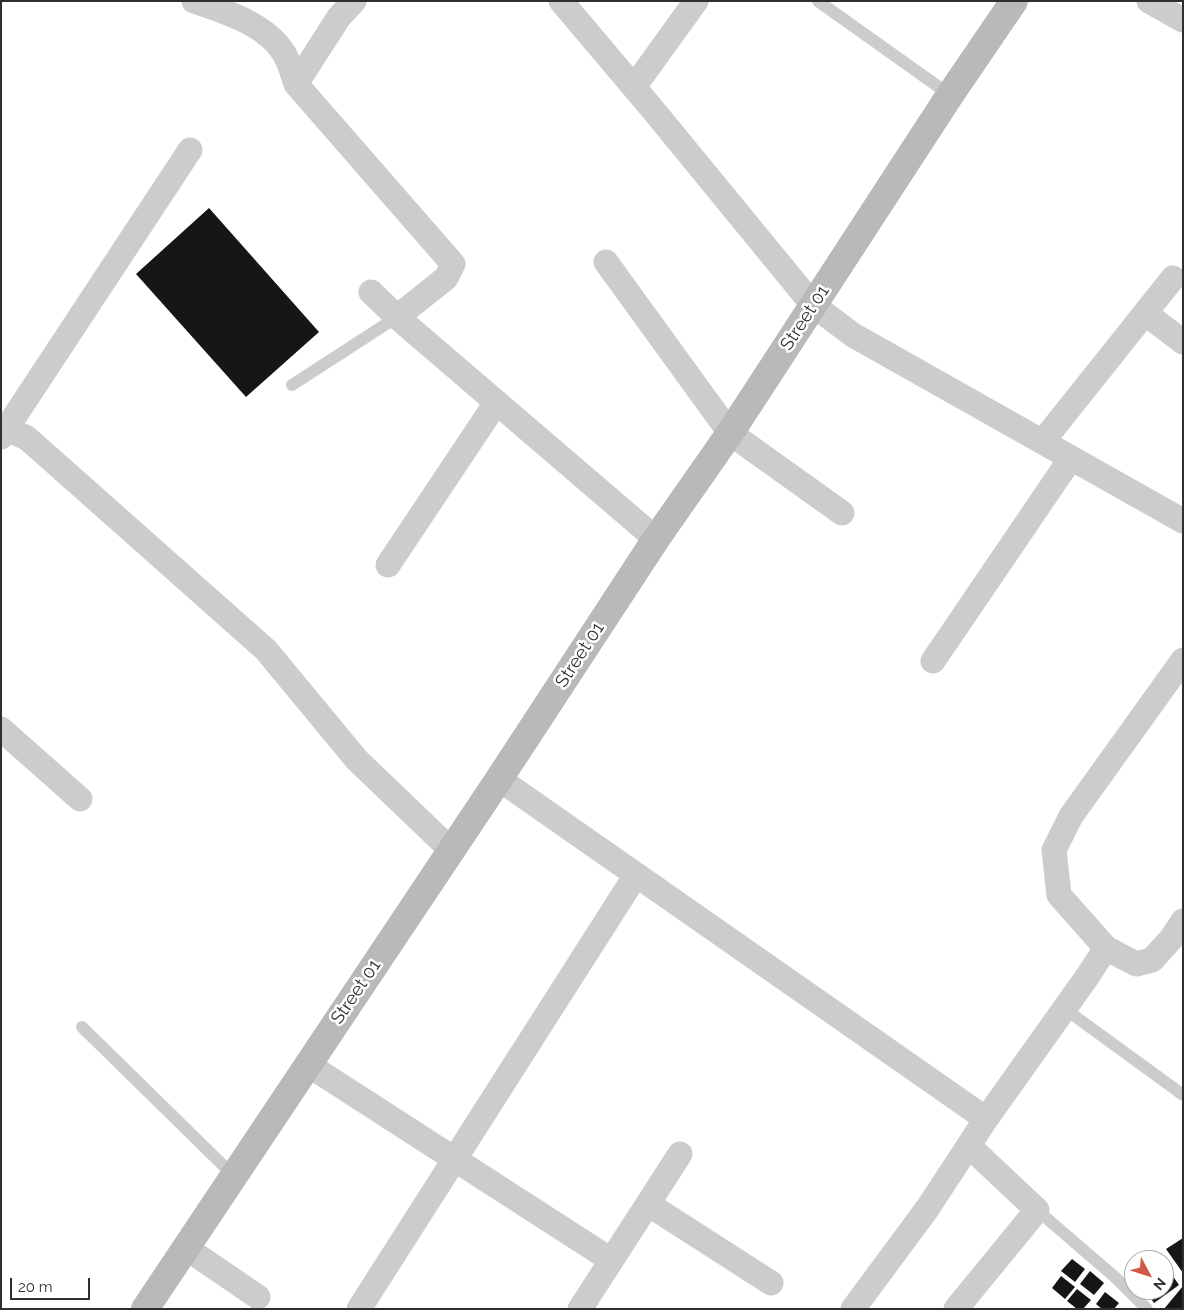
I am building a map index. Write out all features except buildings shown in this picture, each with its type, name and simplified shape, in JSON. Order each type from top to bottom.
[{"type":"street","points":[[194,1],[224,6],[270,37],[287,57],[296,84],[453,264],[446,278],[397,317]]},
{"type":"street","points":[[296,84],[339,17],[354,1]]},
{"type":"street","points":[[561,1],[813,305],[853,335],[1183,521]]},
{"type":"street","points":[[634,87],[696,1]]},
{"type":"street","name":"Street 01","points":[[145,1309],[499,779],[656,539],[730,434],[950,95],[1014,1]]},
{"type":"street","points":[[1149,1],[1183,20]]},
{"type":"street","points":[[190,150],[54,354],[4,433],[26,438],[266,650],[357,760],[451,850]]},
{"type":"street","points":[[606,262],[730,434],[842,513]]},
{"type":"street","points":[[1042,441],[1173,278]]},
{"type":"street","points":[[371,292],[496,403],[656,539]]},
{"type":"street","points":[[1145,313],[1183,342]]},
{"type":"street","points":[[388,565],[496,403]]},
{"type":"street","points":[[933,661],[1071,458]]},
{"type":"street","points":[[1183,660],[1071,816],[1054,850],[1059,895],[1106,948],[1136,964],[1152,960],[1171,939],[1183,921]]},
{"type":"street","points":[[1,729],[80,799]]},
{"type":"street","points":[[499,779],[986,1119]]},
{"type":"street","points":[[359,1309],[636,875]]},
{"type":"street","points":[[853,1309],[927,1209],[986,1119],[1106,948]]},
{"type":"street","points":[[307,1064],[611,1260]]},
{"type":"street","points":[[956,1309],[1037,1210],[969,1146]]},
{"type":"street","points":[[580,1309],[680,1154]]},
{"type":"street","points":[[648,1204],[771,1284]]},
{"type":"street","points":[[186,1248],[258,1297]]},
{"type":"lane","points":[[818,1],[950,95]]},
{"type":"lane","points":[[292,385],[397,317]]},
{"type":"lane","points":[[1065,1009],[1183,1095]]},
{"type":"lane","points":[[82,1027],[234,1176]]},
{"type":"lane","points":[[1037,1210],[1116,1278],[1147,1309]]}]
